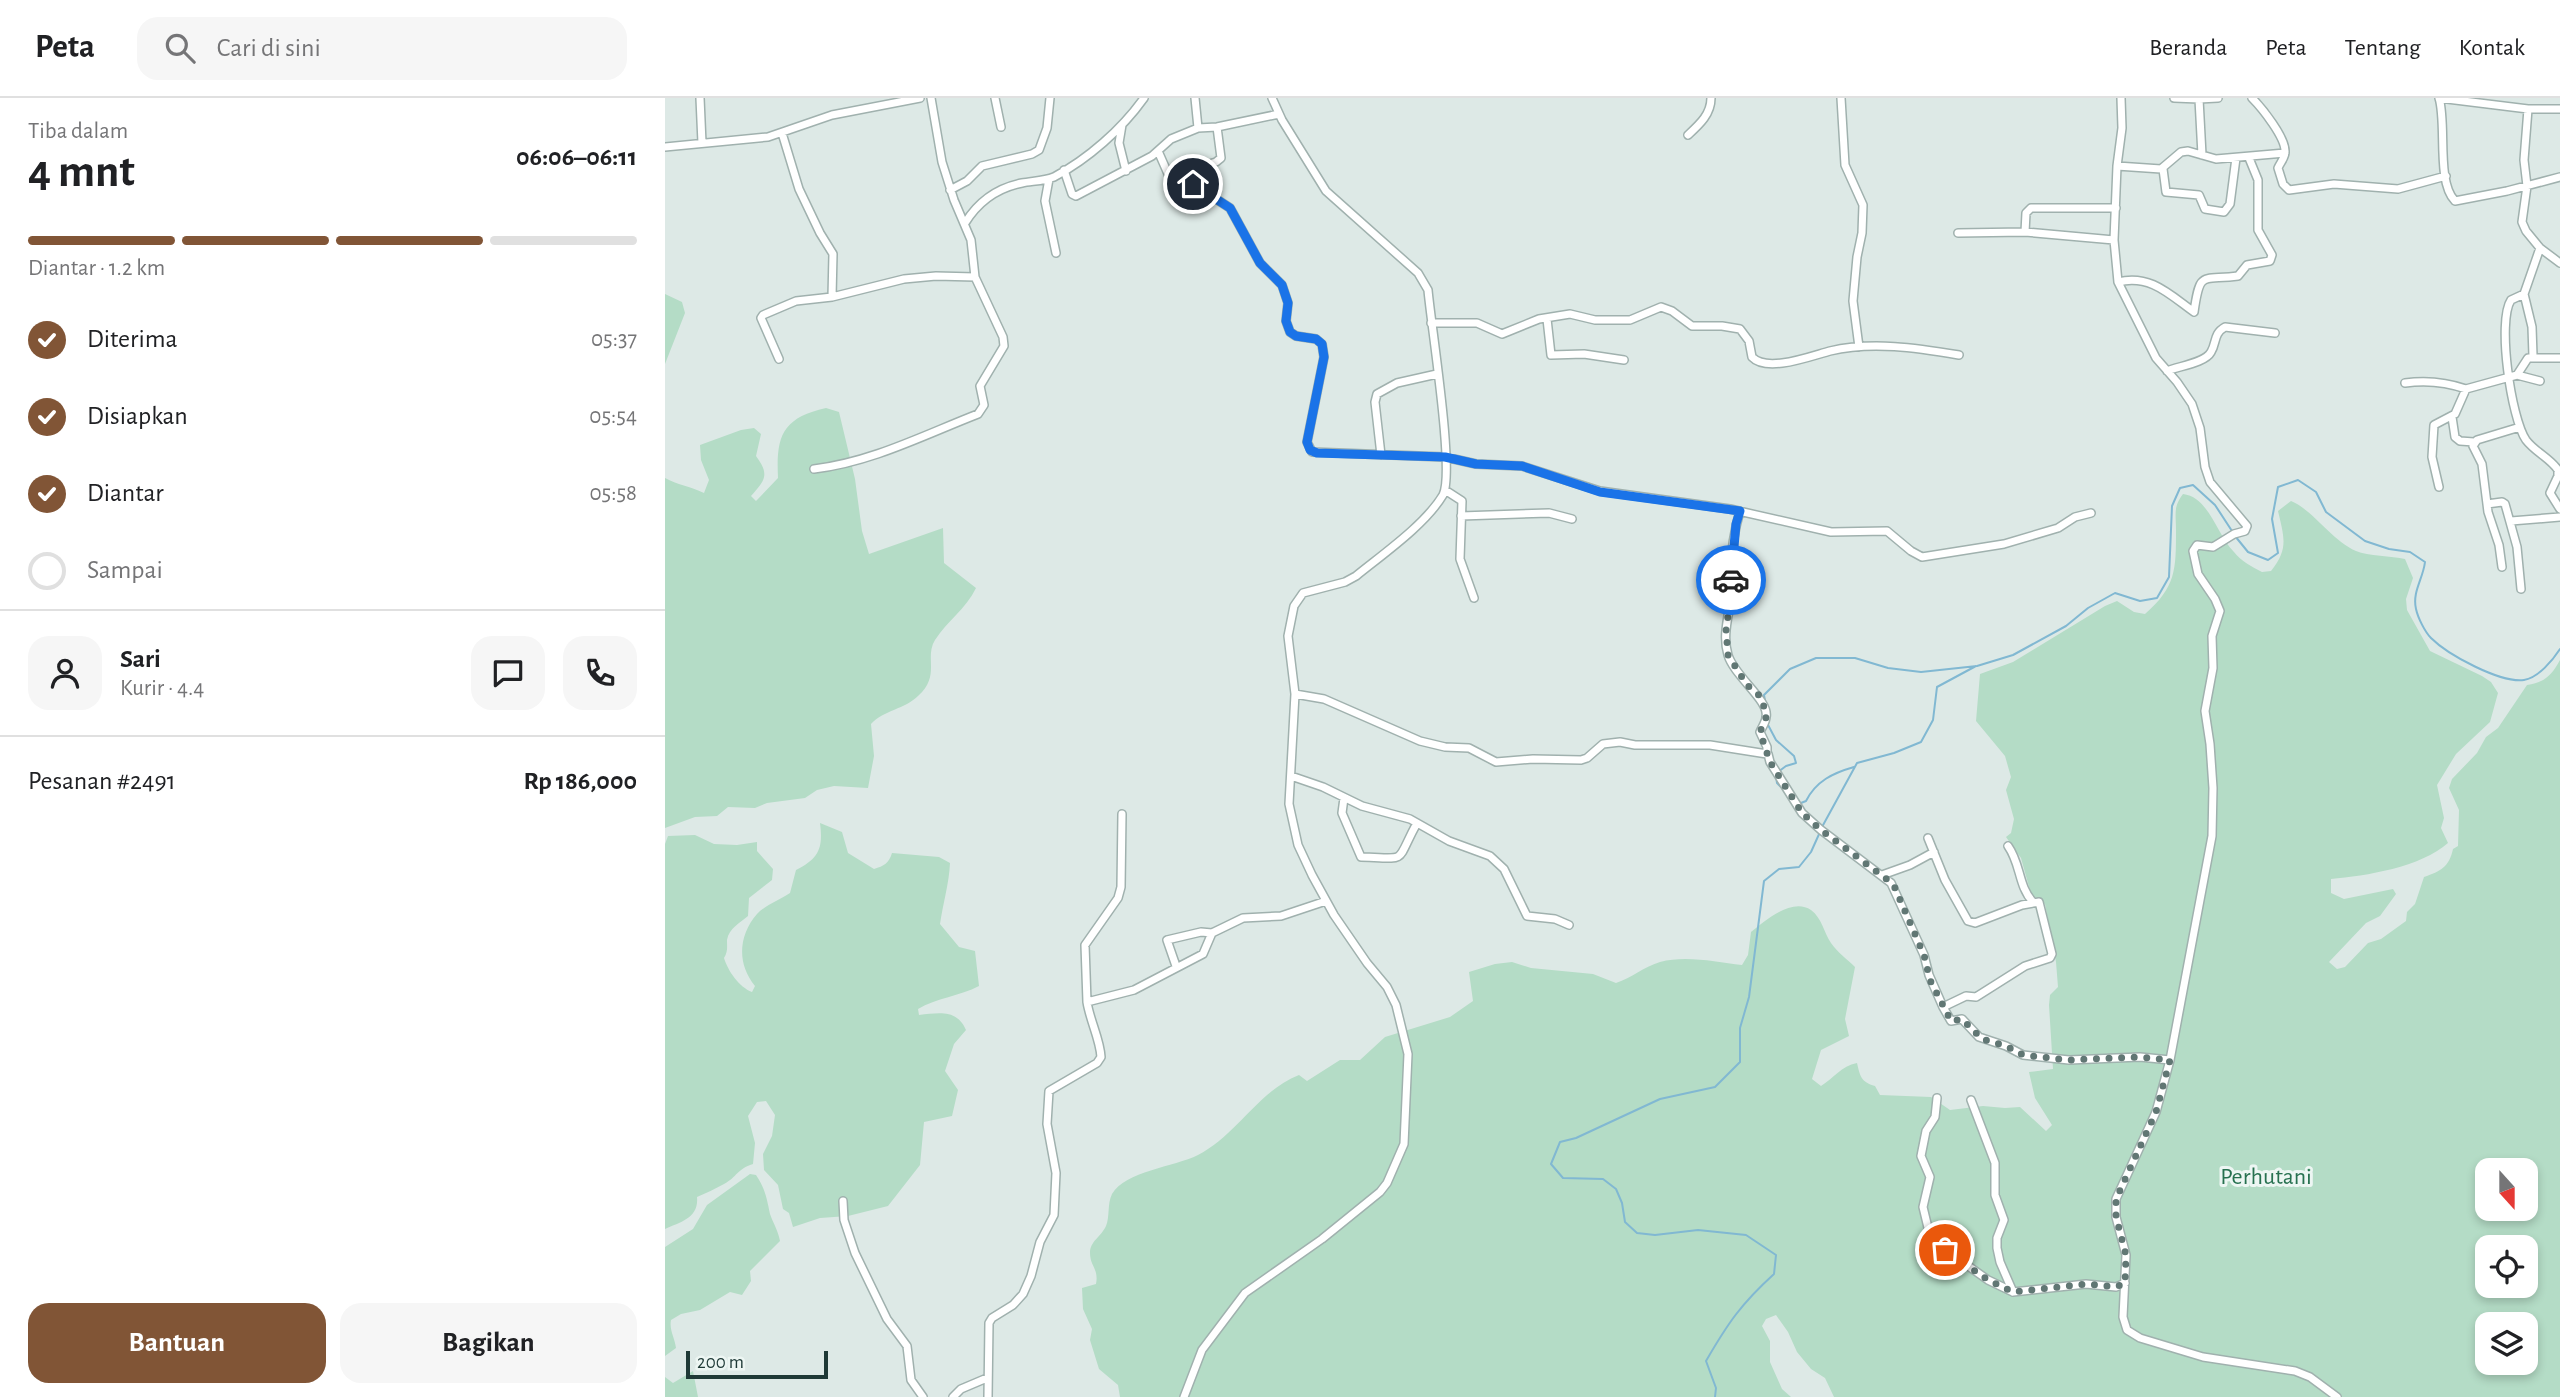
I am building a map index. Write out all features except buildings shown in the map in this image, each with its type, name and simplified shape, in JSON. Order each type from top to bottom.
[{"type":"street","points":[[700,98],[702,143]]},
{"type":"street","points":[[665,147],[756,139],[782,133],[832,115],[920,98]]},
{"type":"street","points":[[814,470],[880,454],[981,411],[984,405],[980,386],[1005,344],[975,276],[971,240],[950,190],[937,143],[931,98]]},
{"type":"street","points":[[995,98],[1001,127]]},
{"type":"street","points":[[950,190],[967,181],[982,166],[1039,150],[1047,128],[1050,98]]},
{"type":"street","points":[[965,223],[972,212],[993,194],[1012,186],[1049,179],[1064,170],[1122,125],[1145,98]]},
{"type":"street","points":[[1195,98],[1198,128]]},
{"type":"street","points":[[1184,1397],[1202,1350],[1245,1293],[1321,1239],[1380,1192],[1387,1183],[1404,1144],[1408,1054],[1396,1005],[1387,987],[1367,963],[1330,908],[1305,862],[1293,830],[1289,804],[1295,694],[1288,636],[1294,606],[1299,596],[1356,576],[1427,514],[1445,490],[1444,425],[1428,290],[1423,279],[1326,191],[1272,98]]},
{"type":"street","points":[[1688,135],[1706,116],[1711,98]]},
{"type":"street","points":[[1841,98],[1845,165],[1863,205],[1853,301],[1859,347]]},
{"type":"street","points":[[2121,98],[2122,128],[2117,166],[2115,240],[2118,282],[2148,343],[2186,394],[2197,417],[2210,482],[2247,526],[2245,531],[2234,534],[2213,547],[2197,545],[2193,551],[2198,574],[2220,611],[2211,643],[2213,668],[2205,711],[2212,769],[2213,829],[2170,1060],[2156,1112],[2116,1199],[2116,1217],[2126,1255],[2123,1317],[2126,1328],[2133,1335],[2160,1346],[2203,1357],[2295,1371],[2310,1377],[2337,1397]]},
{"type":"street","points":[[2174,98],[2218,98]]},
{"type":"street","points":[[2252,98],[2281,138],[2285,153],[2278,168],[2283,184],[2289,190],[2335,184],[2398,188],[2446,176]]},
{"type":"street","points":[[2560,109],[2528,109],[2509,102],[2439,98],[2446,176],[2451,198],[2457,202],[2560,177]]},
{"type":"street","points":[[2199,99],[2201,155]]},
{"type":"street","points":[[2528,109],[2524,160],[2527,186],[2522,222],[2540,248],[2560,263]]},
{"type":"street","points":[[1064,170],[1075,196],[1126,171],[1158,151],[1171,139],[1198,128],[1217,127],[1279,114]]},
{"type":"street","points":[[1122,125],[1119,143],[1126,171]]},
{"type":"street","points":[[1158,151],[1169,176],[1220,160],[1217,127]]},
{"type":"street","points":[[782,133],[799,189],[833,254],[832,297]]},
{"type":"street","points":[[2117,166],[2163,169],[2182,152],[2215,159],[2285,153]]},
{"type":"street","points":[[2163,169],[2166,192],[2199,195],[2205,209],[2224,212],[2229,208],[2237,158]]},
{"type":"street","points":[[2118,282],[2142,279],[2194,312],[2199,285],[2203,280],[2214,276],[2238,276],[2247,265],[2270,261],[2272,255],[2258,230],[2258,180],[2249,158]]},
{"type":"street","points":[[1191,170],[1193,184],[1230,208],[1260,263],[1282,285],[1288,303],[1286,321],[1290,332],[1296,336],[1316,339],[1322,344],[1324,357],[1307,442],[1310,450],[1317,453],[1445,457],[1476,464],[1527,466],[1600,492],[1740,511],[1825,531],[1887,531],[1911,551],[1926,557],[2004,544],[2058,528],[2075,517],[2091,513]]},
{"type":"street","points":[[1049,179],[1045,201],[1056,253]]},
{"type":"street","points":[[2025,232],[2026,213],[2031,208],[2116,208]]},
{"type":"street","points":[[1958,233],[2025,232],[2115,240]]},
{"type":"street","points":[[2533,356],[2532,327],[2524,294],[2540,248]]},
{"type":"street","points":[[779,359],[761,321],[762,316],[796,301],[832,297],[904,279],[944,275],[975,276]]},
{"type":"street","points":[[2524,294],[2511,300],[2506,311],[2507,378],[2520,427],[2532,447],[2557,470],[2558,476],[2550,493],[2560,509]]},
{"type":"street","points":[[1431,323],[1477,323],[1502,334],[1535,320],[1570,314],[1589,320],[1624,320],[1640,317],[1657,308],[1667,308],[1692,326],[1740,329],[1749,341],[1753,359],[1763,362],[1794,361],[1830,351],[1859,347],[1904,347],[1959,355]]},
{"type":"street","points":[[1547,319],[1551,355],[1584,354],[1624,360]]},
{"type":"street","points":[[2167,370],[2206,357],[2216,335],[2225,327],[2275,333]]},
{"type":"street","points":[[2517,375],[2525,359],[2533,356],[2560,358]]},
{"type":"street","points":[[1381,455],[1377,394],[1397,383],[1437,374]]},
{"type":"street","points":[[2405,383],[2424,381],[2453,384],[2466,389],[2517,375],[2540,381]]},
{"type":"street","points":[[2466,389],[2452,417],[2455,437],[2460,441],[2474,442],[2520,427]]},
{"type":"street","points":[[2439,486],[2432,457],[2433,429],[2436,423],[2452,417]]},
{"type":"street","points":[[2474,442],[2474,451],[2482,464],[2487,504],[2499,545],[2502,567]]},
{"type":"street","points":[[1445,490],[1461,499],[1460,559],[1474,598]]},
{"type":"street","points":[[2487,504],[2504,503],[2517,547],[2521,589]]},
{"type":"street","points":[[1740,511],[1730,577],[1731,597],[1726,641],[1733,665],[1747,685],[1760,696],[1765,709],[1766,717],[1760,732],[1768,754],[1802,813],[1895,888],[1924,955],[1929,975],[1951,1021],[1962,1019],[1982,1039],[2006,1046],[2023,1055],[2069,1060],[2140,1057],[2170,1060]]},
{"type":"street","points":[[1461,516],[1549,513],[1572,519]]},
{"type":"street","points":[[2511,521],[2560,516]]},
{"type":"street","points":[[1295,694],[1324,699],[1420,741],[1445,747],[1469,748],[1496,762],[1533,759],[1581,760],[1592,755],[1603,744],[1620,742],[1635,745],[1710,745],[1768,754]]},
{"type":"street","points":[[1291,776],[1323,787],[1362,806],[1417,823],[1449,841],[1495,860],[1504,869],[1527,916],[1555,919],[1569,926]]},
{"type":"street","points":[[1344,797],[1342,813],[1361,857],[1377,856],[1393,860],[1398,858],[1406,850],[1417,823]]},
{"type":"street","points":[[988,1397],[990,1321],[1013,1305],[1023,1294],[1040,1242],[1054,1215],[1056,1173],[1047,1124],[1049,1091],[1097,1063],[1101,1057],[1087,1002],[1085,946],[1120,892],[1122,814]]},
{"type":"street","points":[[1929,838],[1949,887],[1971,923],[2033,902],[2040,904],[2052,951],[2050,958],[2022,968],[1976,996],[1966,996],[1943,1007]]},
{"type":"street","points":[[2008,846],[2016,859],[2025,891],[2033,902]]},
{"type":"street","points":[[1882,875],[1910,865],[1934,852]]},
{"type":"street","points":[[1176,966],[1167,940],[1201,932],[1212,933],[1243,918],[1281,916],[1330,908]]},
{"type":"street","points":[[1087,1002],[1133,990],[1205,953],[1212,933]]},
{"type":"street","points":[[1937,1098],[1935,1117],[1926,1131],[1921,1156],[1930,1177],[1922,1204],[1930,1236],[1940,1246],[1990,1282],[2013,1292],[2086,1284],[2116,1287],[2125,1283]]},
{"type":"street","points":[[1971,1100],[1995,1163],[1995,1195],[2004,1220],[1997,1238],[1997,1248],[2013,1292]]},
{"type":"street","points":[[843,1201],[844,1220],[855,1253],[887,1319],[907,1346],[911,1380],[923,1397]]},
{"type":"street","points":[[953,1397],[961,1389],[988,1378]]},
{"type":"green space","points":[[665,294],[682,302],[685,313],[665,364]]},
{"type":"green space","points":[[826,408],[839,412],[869,554],[943,528],[944,563],[976,588],[935,640],[931,653],[931,674],[925,688],[907,704],[871,724],[874,756],[868,788],[834,786],[817,790],[805,798],[767,803],[755,808],[728,807],[717,816],[695,817],[665,828],[665,478],[704,493],[709,480],[701,460],[700,445],[754,428],[761,434],[756,456],[764,473],[762,481],[751,496],[756,501],[778,478],[778,451],[791,423],[811,412]]},
{"type":"green space","name":"Perhutani","points":[[2183,494],[2200,502],[2228,545],[2247,564],[2262,572],[2271,571],[2281,556],[2283,536],[2278,511],[2291,501],[2307,511],[2338,540],[2356,551],[2405,559],[2413,578],[2406,599],[2407,610],[2430,651],[2482,676],[2491,682],[2498,693],[2490,722],[2456,754],[2437,785],[2444,818],[2441,828],[2448,843],[2408,864],[2376,873],[2331,879],[2331,893],[2344,899],[2393,889],[2396,894],[2380,916],[2366,923],[2329,962],[2337,969],[2345,967],[2368,943],[2381,939],[2406,921],[2407,912],[2415,904],[2424,877],[2443,868],[2453,849],[2458,846],[2459,810],[2449,788],[2452,779],[2477,753],[2486,737],[2498,728],[2527,685],[2547,677],[2560,660],[2560,1397],[1834,1397],[1825,1378],[1811,1369],[1797,1352],[1776,1315],[1766,1319],[1762,1326],[1770,1341],[1770,1362],[1782,1389],[1791,1397],[1120,1397],[1118,1385],[1099,1369],[1090,1340],[1092,1329],[1083,1309],[1082,1288],[1096,1284],[1090,1249],[1106,1226],[1110,1198],[1118,1186],[1139,1175],[1198,1155],[1225,1136],[1285,1082],[1299,1075],[1307,1081],[1340,1060],[1360,1060],[1385,1037],[1450,1017],[1473,1001],[1469,972],[1495,964],[1512,962],[1531,968],[1593,974],[1616,983],[1654,964],[1670,960],[1701,960],[1742,965],[1748,955],[1751,932],[1787,908],[1804,907],[1815,913],[1833,946],[1855,967],[1845,1019],[1849,1036],[1821,1050],[1812,1079],[1821,1086],[1842,1069],[1857,1063],[1862,1078],[1875,1086],[1880,1095],[1931,1097],[1950,1110],[1983,1106],[2020,1107],[2046,1131],[2052,1125],[2035,1098],[2029,1072],[2053,1069],[2049,1005],[2050,995],[2058,987],[2056,962],[2045,904],[2031,894],[2021,858],[2006,837],[2011,833],[2014,819],[2006,790],[2011,777],[2005,756],[1976,721],[1980,674],[2013,662],[2117,601],[2134,612],[2145,614],[2163,595],[2172,577],[2176,556],[2178,503]]},
{"type":"green space","points":[[820,823],[842,832],[848,853],[874,869],[886,864],[892,853],[939,857],[950,863],[940,924],[959,947],[975,951],[979,986],[918,1009],[919,1015],[952,1015],[966,1030],[954,1044],[945,1071],[958,1090],[952,1116],[924,1122],[920,1165],[888,1206],[848,1216],[820,1218],[793,1227],[789,1213],[783,1209],[778,1185],[764,1170],[763,1154],[772,1136],[775,1115],[766,1101],[757,1102],[748,1116],[755,1143],[753,1164],[724,1184],[697,1197],[692,1215],[665,1229],[665,844],[668,836],[695,835],[714,844],[757,842],[757,851],[773,869],[772,880],[749,898],[748,916],[732,929],[727,940],[724,958],[728,968],[738,982],[752,992],[755,986],[745,969],[742,950],[746,931],[760,911],[790,893],[796,870],[810,861],[818,851],[821,839]]},
{"type":"green space","points":[[750,1174],[756,1175],[762,1184],[780,1241],[750,1271],[751,1281],[742,1295],[730,1292],[700,1310],[681,1314],[671,1320],[676,1348],[665,1356],[665,1247],[693,1229],[707,1205]]},
{"type":"green space","points":[[693,1371],[698,1397],[665,1397],[665,1377],[673,1383]]},
{"type":"waterway","points":[[2235,536],[2248,552],[2268,560],[2278,553],[2272,519],[2278,487],[2298,480],[2316,492],[2326,512],[2365,541],[2410,552],[2425,562],[2415,597],[2416,609],[2429,635],[2449,652],[2489,673],[2524,680],[2540,672],[2560,649]]},
{"type":"waterway","points":[[1765,701],[1764,695],[1790,669],[1816,658],[1855,658],[1888,668],[1921,672],[1977,666],[2013,655],[2066,626],[2088,608],[2115,593],[2140,601],[2157,598],[2169,577],[2172,506],[2180,488],[2193,485],[2215,505],[2232,531]]},
{"type":"waterway","points":[[1822,827],[1857,763],[1921,742],[1933,720],[1937,687],[1976,666]]},
{"type":"waterway","points":[[1767,723],[1776,740],[1794,756],[1796,763],[1778,772]]},
{"type":"waterway","points":[[1801,803],[1826,779],[1854,767]]},
{"type":"waterway","points":[[1776,776],[1781,787]]},
{"type":"waterway","points":[[1715,1397],[1716,1388],[1706,1361],[1736,1314],[1774,1274],[1776,1255],[1746,1235],[1698,1230],[1655,1235],[1637,1233],[1625,1222],[1622,1203],[1616,1189],[1603,1179],[1563,1178],[1551,1164],[1560,1142],[1576,1138],[1660,1099],[1715,1087],[1740,1062],[1740,1028],[1749,997],[1764,881],[1779,869],[1799,867],[1811,852],[1820,832]]},
{"type":"way so far","points":[[1731,580],[1726,629],[1728,655],[1747,685],[1760,696],[1767,715],[1760,732],[1770,762],[1802,813],[1895,888],[1924,955],[1930,980],[1951,1021],[1962,1019],[1982,1039],[2006,1046],[2023,1055],[2069,1060],[2140,1057],[2170,1060],[2156,1112],[2116,1199],[2116,1217],[2126,1255],[2125,1283],[2118,1287],[2086,1284],[2013,1292],[1988,1280],[1945,1250]]},
{"type":"route","points":[[1193,184],[1230,208],[1265,271],[1282,285],[1288,303],[1286,321],[1290,332],[1296,336],[1316,339],[1322,344],[1324,357],[1307,442],[1312,452],[1445,457],[1476,464],[1527,466],[1600,492],[1740,511],[1736,524],[1731,580]]}]
